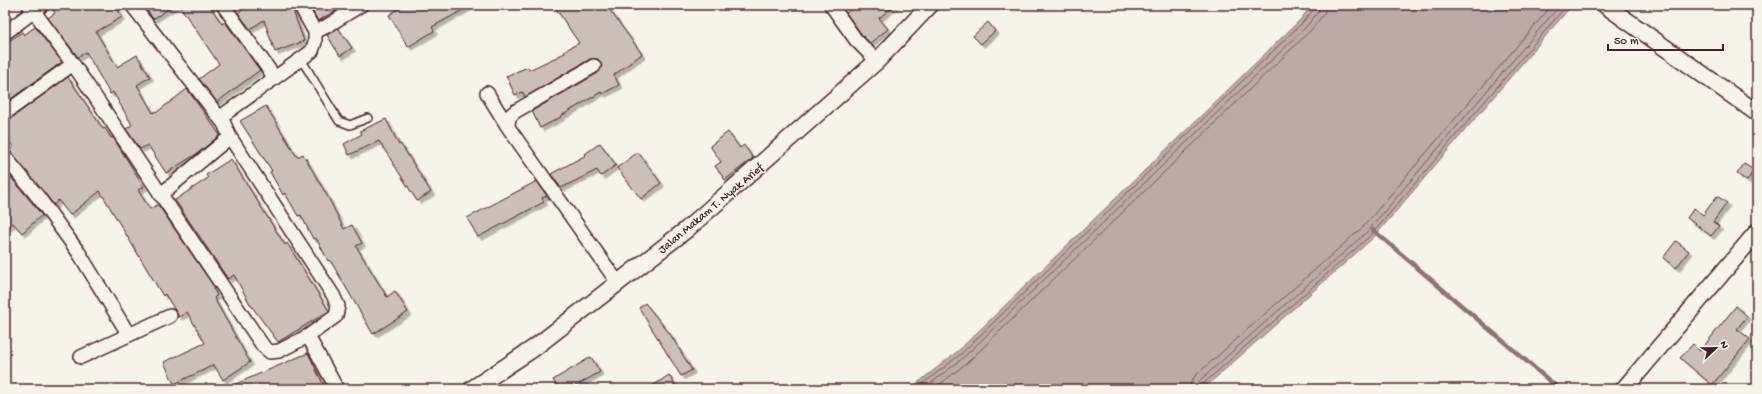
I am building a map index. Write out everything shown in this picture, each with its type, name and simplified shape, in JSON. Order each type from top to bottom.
[{"type":"street","points":[[5,33],[35,7],[263,346],[270,352],[279,351],[308,336],[336,316],[338,306],[333,295],[230,137],[222,122],[132,5]]},
{"type":"street","points":[[223,5],[275,78]]},
{"type":"street","points":[[222,122],[222,119],[226,113],[312,51],[315,32],[300,5]]},
{"type":"street","points":[[315,32],[361,5]]},
{"type":"street","points":[[831,5],[856,40],[877,61]]},
{"type":"street","name":"Jalan Makam T. Nyak Arief","points":[[472,389],[534,348],[686,230],[877,61],[930,5]]},
{"type":"street","points":[[1605,5],[1757,113]]},
{"type":"street","points":[[5,113],[73,64]]},
{"type":"street","points":[[508,127],[510,115],[594,66]]},
{"type":"street","points":[[487,93],[508,127],[618,283]]},
{"type":"street","points":[[160,195],[230,137]]},
{"type":"street","points":[[5,157],[39,198],[79,253],[130,335]]},
{"type":"street","points":[[1624,389],[1757,232]]},
{"type":"street","points":[[81,357],[170,316]]},
{"type":"street","points":[[308,336],[337,389]]},
{"type":"lane","points":[[301,59],[339,121],[350,126],[368,118]]},
{"type":"water","points":[[1312,5],[1572,5],[1373,238],[1203,389],[910,389],[958,351],[1300,20]]},
{"type":"building","points":[[50,5],[115,5],[122,17],[96,32],[117,67],[137,55],[150,77],[137,85],[153,113],[156,111],[157,112],[187,89],[220,135],[198,153],[166,173],[148,145],[140,149],[126,129],[132,125],[113,92],[110,94],[86,52],[78,57],[48,18],[55,13]]},
{"type":"building","points":[[144,5],[175,5],[153,19]]},
{"type":"building","points":[[179,5],[209,5],[222,24],[225,22],[260,70],[217,102],[199,79],[219,64]]},
{"type":"building","points":[[249,5],[291,5],[304,41],[275,52],[264,20],[250,29],[238,13]]},
{"type":"building","points":[[309,5],[345,5],[318,21]]},
{"type":"building","points":[[404,5],[472,5],[432,27],[434,31],[408,47],[389,15]]},
{"type":"building","points":[[562,5],[606,5],[642,54],[614,75],[619,85],[602,94],[601,92],[561,117],[540,128],[532,111],[598,73],[602,66],[598,59],[590,59],[525,97],[523,92],[515,95],[506,76],[528,67],[529,70],[565,53],[564,51],[579,43],[556,9]]},
{"type":"building","points":[[856,5],[895,5],[879,18],[888,29],[870,43],[862,35],[846,13]]},
{"type":"building","points":[[988,22],[995,31],[981,44],[973,36]]},
{"type":"building","points":[[35,27],[62,62],[5,103],[5,44],[22,32],[24,35]]},
{"type":"building","points":[[338,28],[352,48],[340,56],[327,35]]},
{"type":"building","points":[[68,77],[103,129],[105,128],[111,138],[113,137],[144,187],[138,190],[150,209],[157,205],[159,206],[215,288],[213,289],[217,295],[214,298],[250,362],[223,380],[214,365],[174,384],[164,362],[205,343],[187,312],[179,317],[165,294],[163,296],[100,191],[70,215],[58,200],[54,205],[9,150],[13,147],[5,135],[5,121],[10,119]]},
{"type":"building","points":[[266,106],[297,157],[303,154],[329,199],[344,229],[352,225],[362,243],[356,246],[387,297],[395,291],[408,312],[373,334],[330,260],[328,261],[316,238],[313,239],[301,215],[298,216],[285,193],[283,195],[270,172],[272,171],[240,121]]},
{"type":"building","points":[[386,119],[399,145],[401,144],[431,192],[417,201],[379,141],[349,155],[344,144],[362,134],[360,131]]},
{"type":"building","points":[[728,132],[740,148],[744,145],[753,158],[725,180],[715,166],[721,162],[710,146]]},
{"type":"building","points":[[600,143],[616,165],[601,176],[597,170],[561,188],[551,174],[586,155],[585,154]]},
{"type":"building","points":[[638,152],[661,183],[641,199],[617,168]]},
{"type":"building","points":[[231,159],[285,245],[287,243],[329,311],[278,342],[250,304],[234,275],[228,279],[175,200],[208,178],[206,175]]},
{"type":"building","points":[[1744,164],[1754,170],[1747,181],[1737,174]]},
{"type":"building","points":[[5,170],[42,215],[22,233],[13,223],[5,229]]},
{"type":"building","points":[[537,181],[547,196],[542,198],[544,202],[478,237],[467,218]]},
{"type":"building","points":[[1717,196],[1727,203],[1713,222],[1719,226],[1711,236],[1687,218],[1694,208],[1703,215]]},
{"type":"building","points":[[1676,241],[1689,251],[1676,268],[1663,258]]},
{"type":"building","points":[[645,303],[670,334],[692,370],[681,376],[639,308]]},
{"type":"building","points":[[1736,306],[1747,316],[1737,329],[1750,339],[1712,385],[1680,358],[1693,344],[1700,351]]},
{"type":"building","points":[[308,353],[324,386],[316,389],[224,389]]},
{"type":"building","points":[[591,357],[600,372],[570,389],[559,389],[553,380]]},
{"type":"building","points":[[669,375],[678,389],[648,389]]},
{"type":"waterway","points":[[1373,230],[1559,389]]}]
